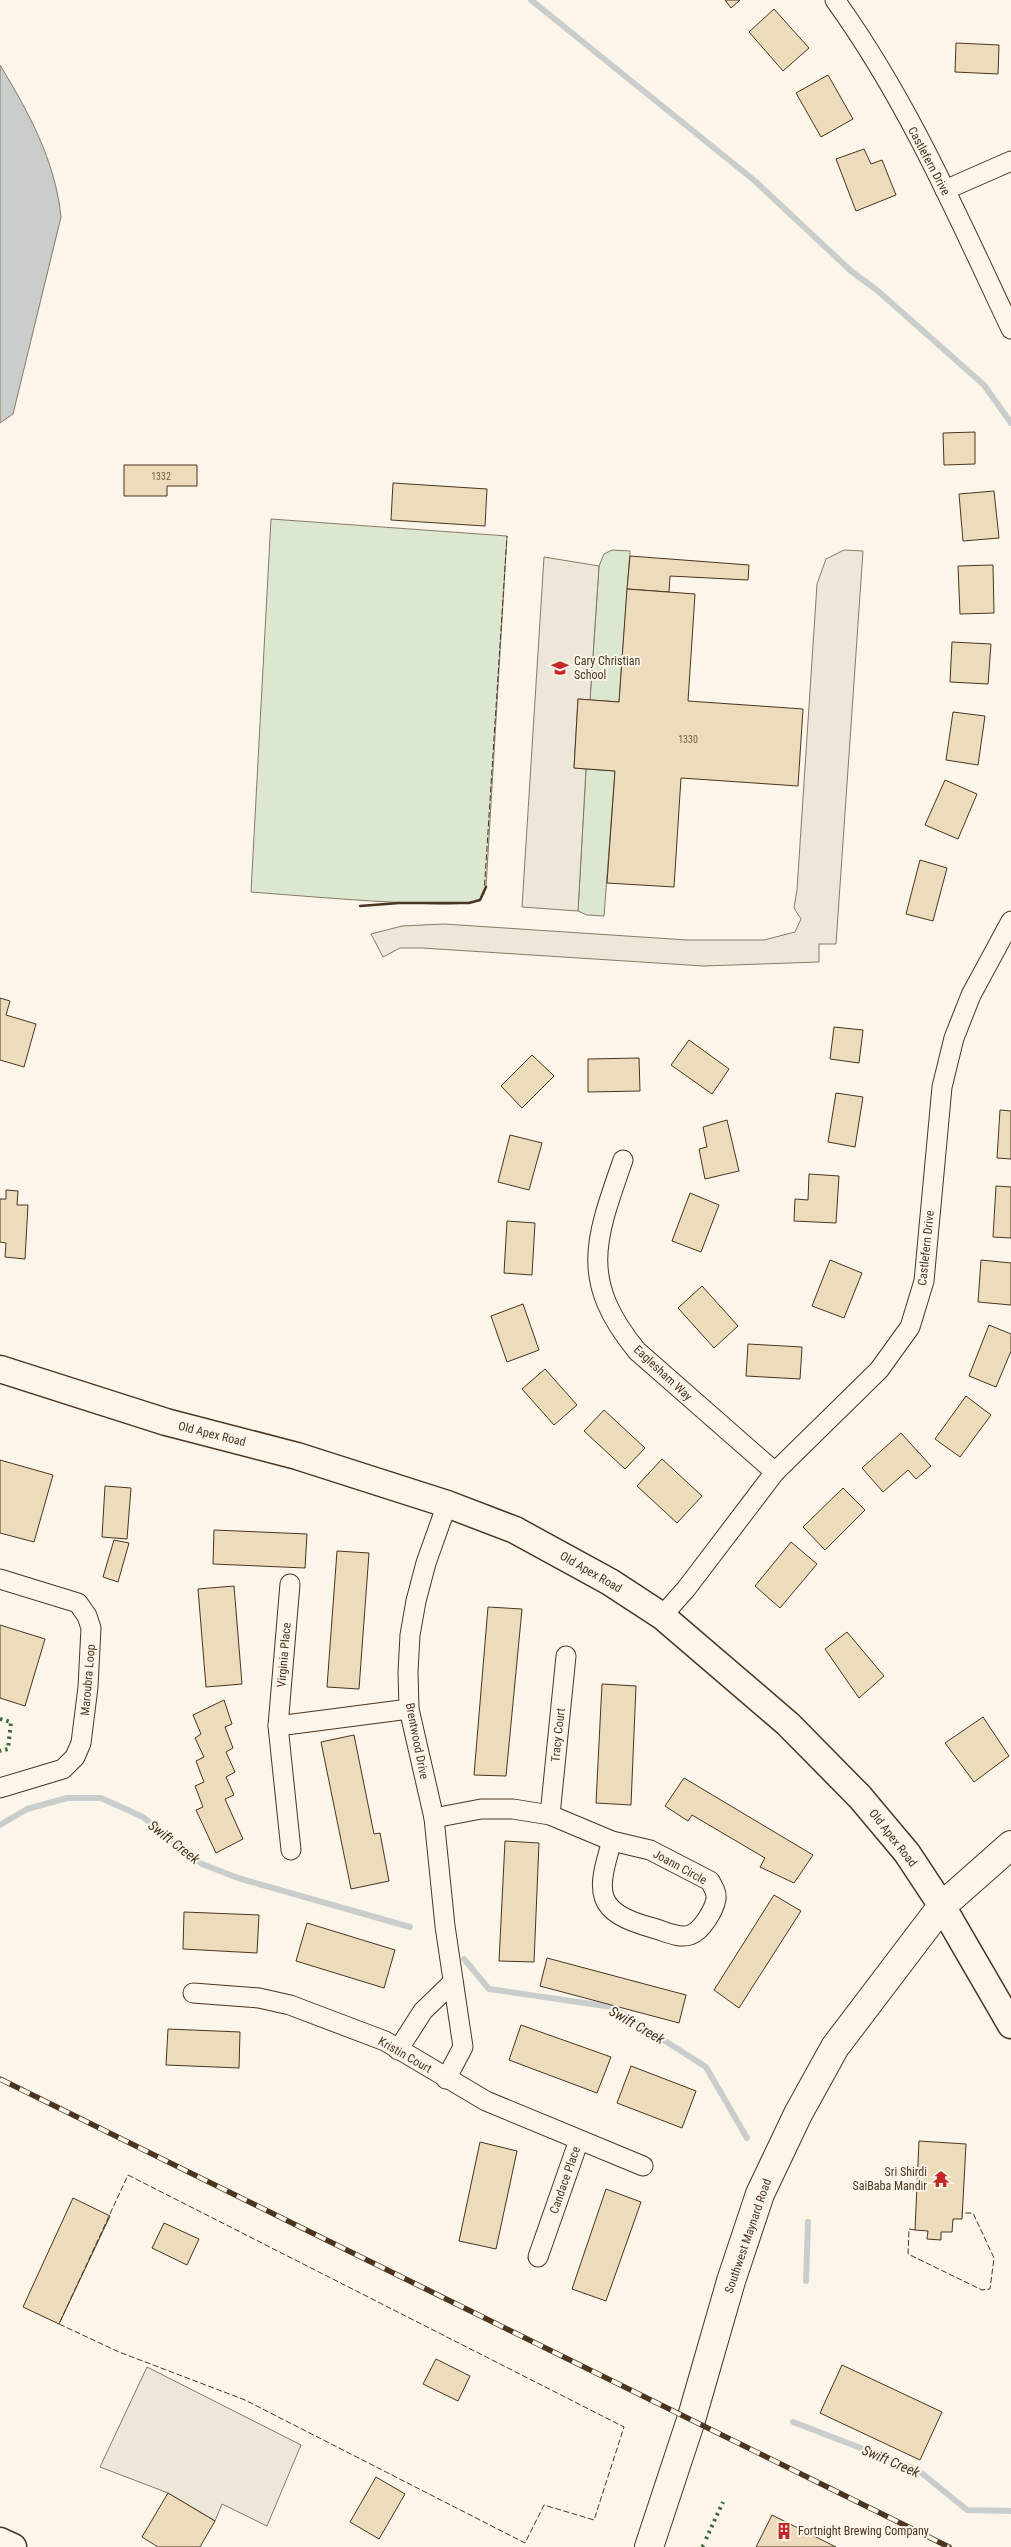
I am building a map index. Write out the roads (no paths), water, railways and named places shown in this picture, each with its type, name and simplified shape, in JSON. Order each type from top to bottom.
[{"type":"main road","name":"Old Apex Road","points":[[0,1369],[166,1422],[297,1456],[447,1504],[515,1530],[610,1582],[662,1616],[788,1724],[860,1797],[907,1853],[942,1906],[1011,2025]]},
{"type":"main road","name":"Southwest Maynard Road","points":[[649,2547],[691,2420],[731,2281],[760,2194],[798,2114],[835,2047],[942,1906],[1011,1845]]},
{"type":"main road","points":[[0,2541],[13,2547]]},
{"type":"street","name":"Castlefern Drive","points":[[835,0],[874,58],[945,190],[1011,329]]},
{"type":"street","points":[[945,190],[1011,161]]},
{"type":"street","name":"Castlefern Drive","points":[[662,1616],[682,1594],[775,1472],[879,1370],[910,1327],[924,1281],[942,1087],[954,1038],[971,996],[1011,921]]},
{"type":"street","name":"Eaglesham Way","points":[[623,1160],[604,1212],[597,1243],[602,1290],[610,1312],[622,1333],[637,1351],[775,1472]]},
{"type":"street","name":"Brentwood Drive","points":[[446,2078],[463,2047],[434,1818],[409,1709],[410,1635],[416,1601],[426,1563],[447,1504]]},
{"type":"street","name":"Maroubra Loop","points":[[0,1579],[78,1603],[87,1616],[92,1628],[88,1687],[82,1734],[75,1757],[62,1769],[0,1788]]},
{"type":"street","name":"Virginia Place","points":[[290,1584],[278,1726],[291,1850]]},
{"type":"street","name":"Tracy Court","points":[[550,1815],[566,1656]]},
{"type":"street","points":[[278,1726],[409,1709]]},
{"type":"street","name":"Joann Circle","points":[[434,1818],[481,1809],[514,1809],[550,1815],[612,1841],[650,1850],[710,1881],[715,1889],[716,1899],[699,1930],[689,1935],[680,1936],[623,1917],[608,1905],[603,1894],[601,1879],[612,1841]]},
{"type":"street","points":[[398,2050],[423,2011],[454,1982]]},
{"type":"street","name":"Kristin Court","points":[[193,1993],[259,1998],[290,2005],[385,2041],[486,2101],[578,2140]]},
{"type":"street","name":"Candace Place","points":[[538,2258],[578,2140],[643,2166]]},
{"type":"waterway","points":[[531,0],[755,181],[851,271],[878,291],[984,385],[1011,423]]},
{"type":"waterway","name":"Swift Creek","points":[[0,1825],[27,1809],[67,1798],[101,1798],[143,1817],[202,1864],[238,1878],[410,1927]]},
{"type":"waterway","name":"Swift Creek","points":[[464,1959],[489,1989],[612,2007],[706,2067],[747,2138]]},
{"type":"waterway","name":"Swift Creek","points":[[806,2281],[808,2222]]},
{"type":"waterway","name":"Swift Creek","points":[[793,2422],[918,2470],[967,2510],[1011,2511]]},
{"type":"railway","points":[[0,2079],[949,2547]]},
{"type":"place","name":"Cary Christian School","points":[[560,668]]},
{"type":"place","name":"Sri Shirdi SaiBaba Mandir","points":[[941,2179]]},
{"type":"place","name":"Fortnight Brewing Company","points":[[784,2531]]}]
